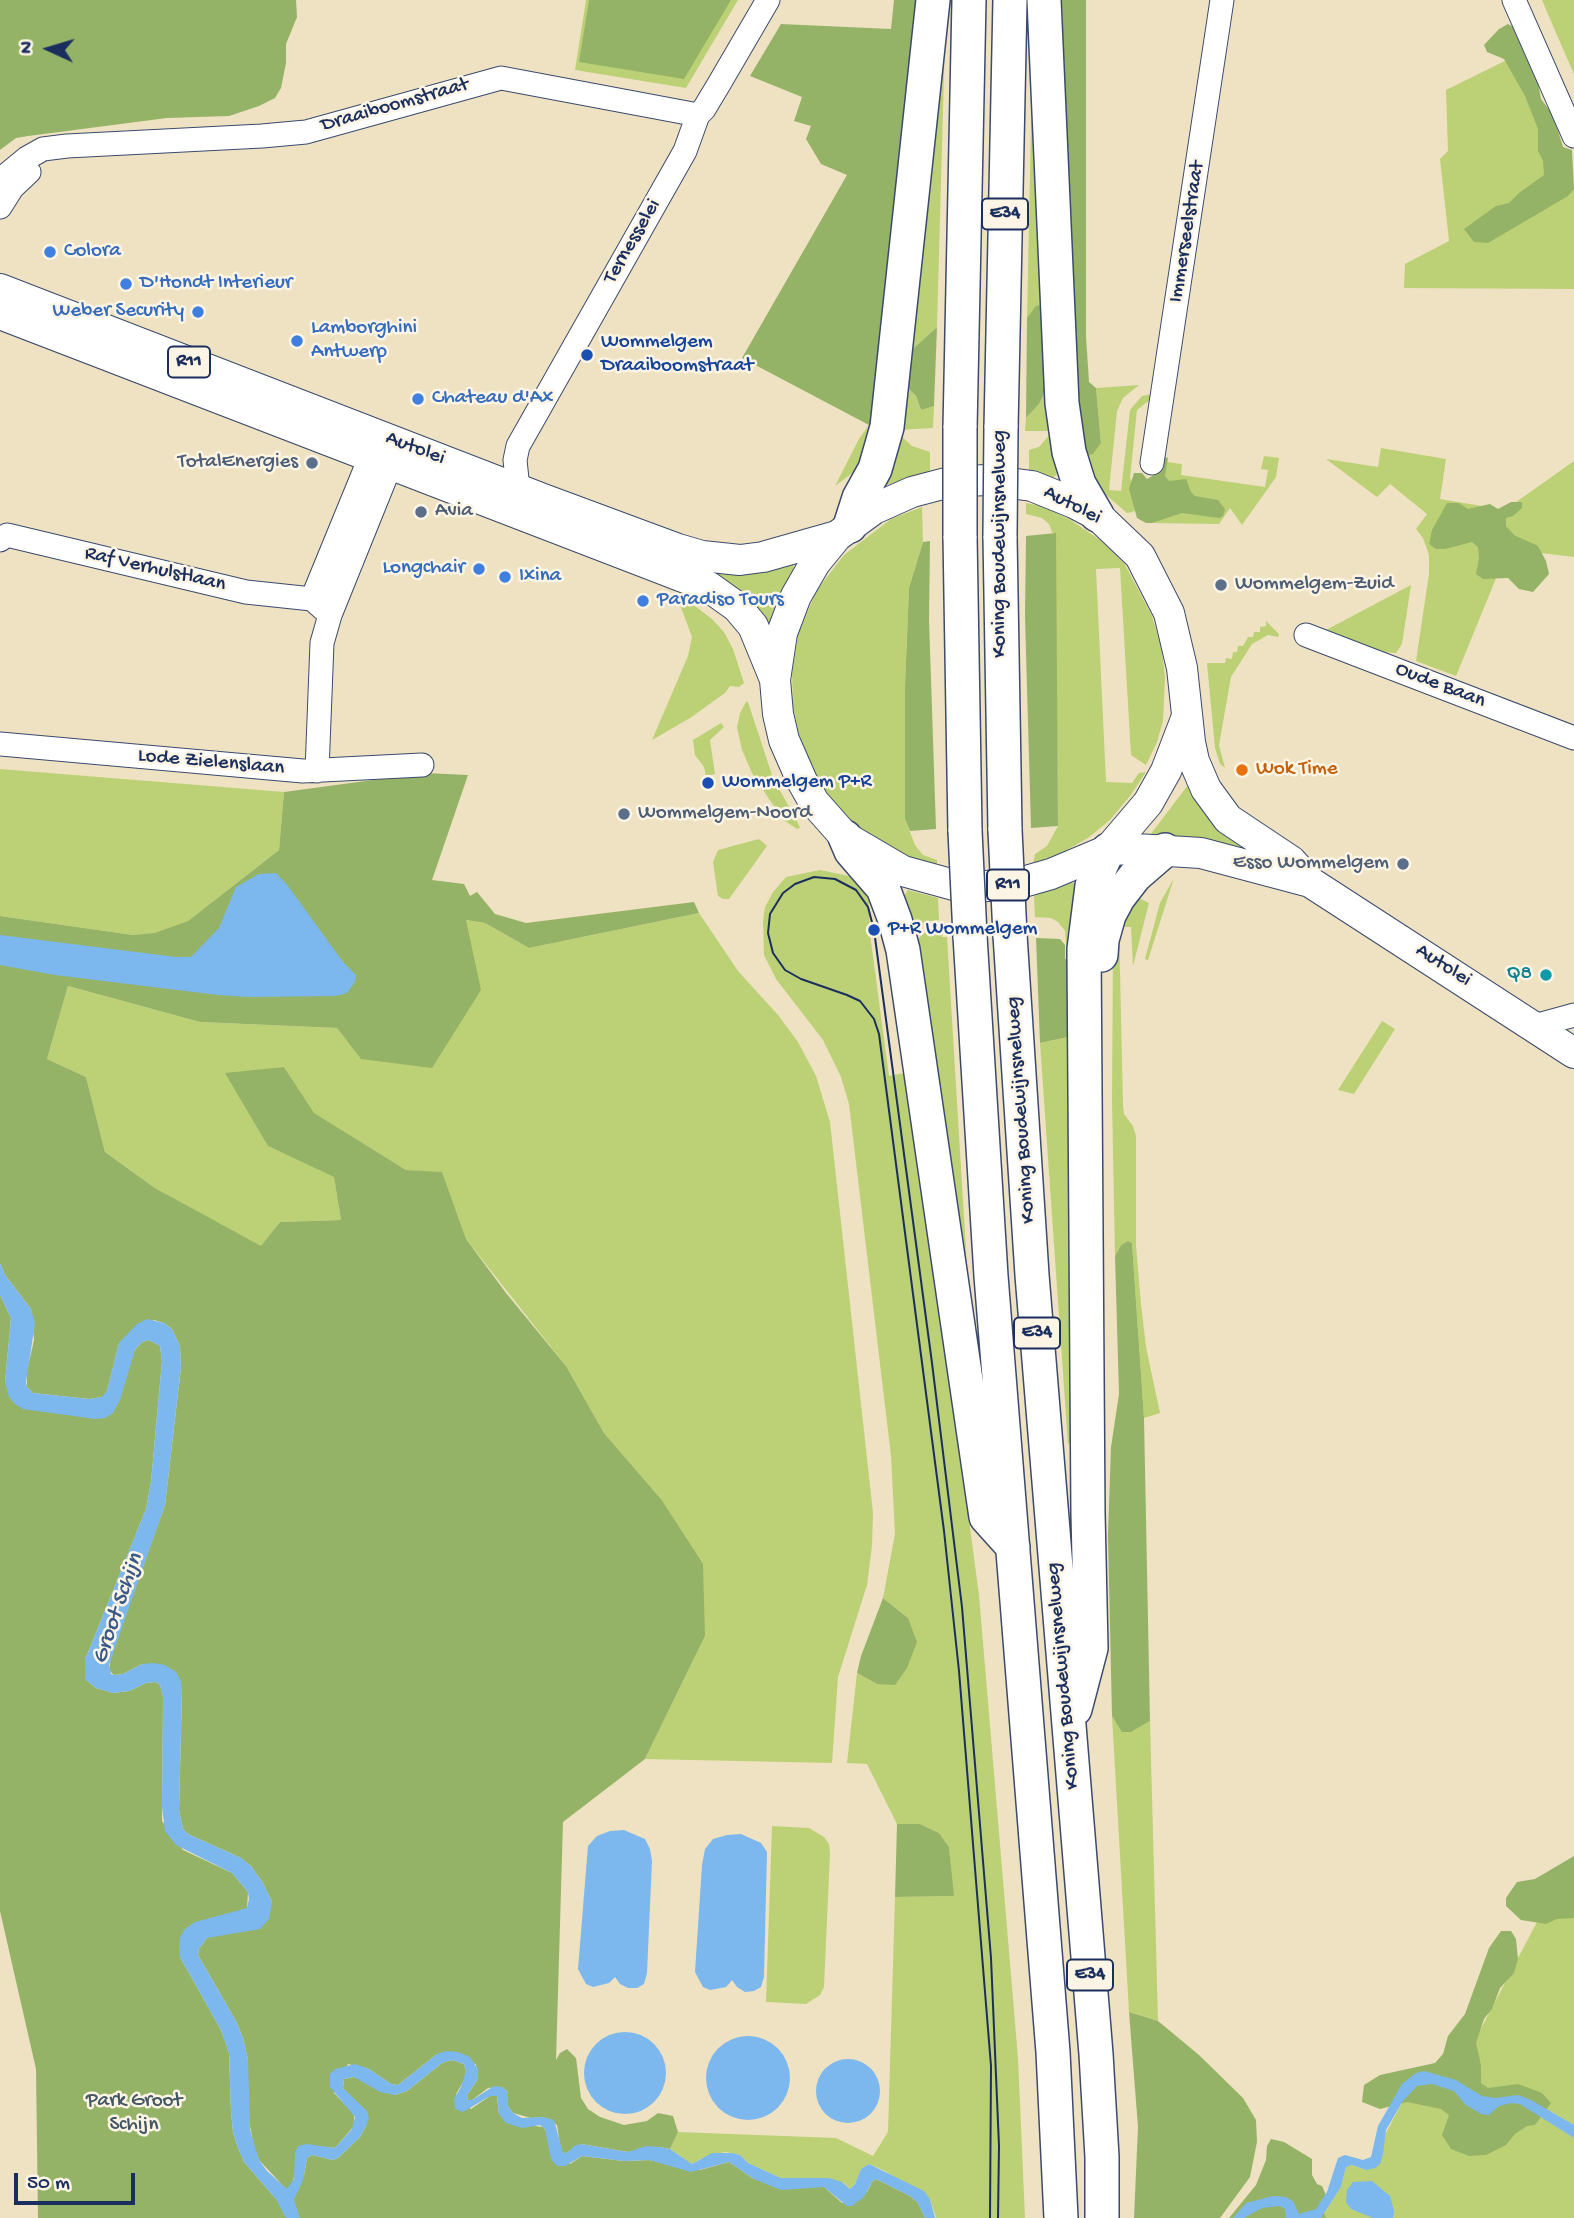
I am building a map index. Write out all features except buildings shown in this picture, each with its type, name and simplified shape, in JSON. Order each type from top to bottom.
[{"type":"highway","points":[[844,531],[876,469],[887,427],[933,0]]},
{"type":"highway","name":"Koning Boudewijnsnelweg","points":[[969,0],[960,428],[965,831],[991,1276],[1053,2052],[1061,2218]]},
{"type":"highway","name":"Koning Boudewijnsnelweg","points":[[1010,0],[1000,536],[1005,830],[1032,1275],[1097,2054],[1102,2218]]},
{"type":"highway","points":[[1044,0],[1062,403],[1069,452],[1079,484],[1097,515]]},
{"type":"highway","points":[[845,837],[850,851],[883,888],[899,934],[986,1517],[1013,1547]]},
{"type":"highway","points":[[1069,1732],[1091,1648],[1084,949],[1092,886],[1108,850]]},
{"type":"highway","points":[[1084,1017],[1100,986],[1102,940],[1109,915],[1128,884],[1165,850]]},
{"type":"main road","name":"Autolei","points":[[0,289],[709,587],[737,607],[753,626],[775,680]]},
{"type":"main road","name":"Autolei","points":[[0,314],[385,450],[518,489],[678,549],[713,557],[763,557],[844,531]]},
{"type":"main road","name":"Autolei","points":[[1310,882],[1201,853],[1108,850],[1051,874],[1023,882],[978,887],[954,885],[914,876],[845,837],[814,802],[793,763],[778,714],[775,680],[782,633],[796,596],[815,564],[844,531],[874,509],[912,492],[950,482],[986,480],[1032,486],[1097,515],[1139,556],[1169,614],[1182,668],[1194,761],[1206,789],[1228,819],[1291,861],[1310,882],[1574,1053]]},
{"type":"main road","name":"Autolei","points":[[1108,850],[1148,803],[1166,771],[1187,717]]},
{"type":"street","name":"Ternesselei","points":[[518,489],[515,473],[518,446],[685,151],[698,115],[768,0]]},
{"type":"street","name":"Immerseelstraat","points":[[1152,463],[1222,0]]},
{"type":"street","points":[[1514,0],[1574,136]]},
{"type":"street","name":"Draaiboomstraat","points":[[0,180],[43,149],[306,132],[501,78],[573,89],[698,115]]},
{"type":"street","name":"Draaiboomstraat","points":[[0,207],[12,188],[31,171],[53,159],[90,146]]},
{"type":"street","points":[[330,615],[312,598],[385,450]]},
{"type":"street","points":[[317,771],[322,643],[385,450]]},
{"type":"street","name":"Raf Verhulstlaan","points":[[0,540],[7,536],[246,592],[312,598]]},
{"type":"street","name":"Oude Baan","points":[[1306,635],[1574,738]]},
{"type":"street","name":"Lode Zielenslaan","points":[[0,744],[317,771],[422,765]]},
{"type":"street","points":[[1534,1026],[1574,1015]]},
{"type":"green space","points":[[0,0],[296,0],[297,17],[286,44],[286,63],[281,88],[275,98],[259,106],[229,116],[167,118],[16,138],[0,150]]},
{"type":"green space","points":[[586,0],[738,0],[686,88],[575,70]]},
{"type":"green space","points":[[589,0],[731,0],[684,79],[579,62]]},
{"type":"green space","points":[[894,0],[923,0],[877,421],[869,425],[742,358],[847,175],[821,164],[806,139],[811,126],[794,121],[802,97],[750,76],[781,24],[891,29]]},
{"type":"green space","points":[[946,0],[937,327],[905,356]]},
{"type":"green space","points":[[1032,0],[1050,304],[1027,318],[1031,127]]},
{"type":"green space","points":[[1062,0],[1086,0],[1086,337],[1089,382],[1096,388],[1101,443],[1093,454],[1080,457],[1065,172]]},
{"type":"green space","points":[[1542,0],[1574,0],[1574,74],[1556,33]]},
{"type":"green space","points":[[1508,24],[1515,28],[1538,83],[1541,99],[1553,115],[1563,147],[1572,150],[1574,189],[1568,196],[1488,243],[1474,242],[1464,229],[1496,206],[1509,203],[1544,175],[1543,161],[1538,151],[1538,129],[1525,96],[1504,59],[1487,52],[1484,45],[1499,29]]},
{"type":"green space","points":[[1513,57],[1574,188],[1574,289],[1404,288],[1405,264],[1449,241],[1440,159],[1448,151],[1446,90]]},
{"type":"green space","points":[[1050,304],[1054,374],[1039,404],[1026,418],[1027,318],[1036,306]]},
{"type":"green space","points":[[937,327],[934,406],[921,410],[916,396],[902,382],[905,356]]},
{"type":"green space","points":[[1054,374],[1061,470],[1053,478],[1029,473],[1029,450],[1039,447],[1053,431],[1025,431],[1026,418],[1039,404]]},
{"type":"green space","points":[[902,382],[916,396],[921,410],[934,406],[933,428],[899,430]]},
{"type":"green space","points":[[1139,385],[1123,398],[1117,411],[1109,490],[1121,491],[1130,410],[1142,396],[1157,393],[1156,399],[1137,410],[1130,478],[1142,503],[1133,512],[1127,513],[1090,481],[1080,457],[1101,443],[1096,388]]},
{"type":"green space","points":[[877,421],[859,468],[835,486],[859,439],[869,425]]},
{"type":"green space","points":[[897,432],[912,446],[930,452],[930,471],[881,487]]},
{"type":"green space","points":[[1381,448],[1446,459],[1440,499],[1505,510],[1574,461],[1574,557],[1508,549],[1456,676],[1416,661],[1429,574],[1429,555],[1423,538],[1416,529],[1427,514],[1390,484],[1377,497],[1326,459],[1378,467]]},
{"type":"green space","points":[[1162,456],[1168,458],[1165,476],[1169,481],[1186,479],[1195,496],[1218,500],[1225,509],[1223,516],[1219,518],[1182,513],[1152,523],[1137,518],[1129,489],[1134,473],[1142,473],[1147,479],[1154,475],[1153,467]]},
{"type":"green space","points":[[1264,456],[1279,458],[1276,477],[1242,525],[1230,508],[1219,524],[1152,523],[1179,510],[1154,496],[1160,461],[1182,464],[1181,475],[1265,487],[1268,470],[1261,469]]},
{"type":"green space","points":[[1511,502],[1522,502],[1522,508],[1506,518],[1506,526],[1514,535],[1538,546],[1546,561],[1549,574],[1533,592],[1519,589],[1508,578],[1483,579],[1476,574],[1478,547],[1472,542],[1445,549],[1436,549],[1429,544],[1432,530],[1447,503],[1459,503],[1468,509],[1490,504],[1498,509]]},
{"type":"green space","points":[[1026,503],[1041,506],[1069,519],[1100,540],[1124,563],[1152,616],[1162,650],[1165,678],[1163,721],[1146,765],[1131,755],[1120,568],[1096,569],[1106,782],[1132,783],[1139,773],[1146,772],[1110,820],[1088,838],[1033,864],[1035,854],[1047,846],[1058,826],[1055,533],[1053,534],[1049,524],[1042,518],[1026,514]]},
{"type":"green space","points":[[922,507],[923,542],[909,588],[905,686],[905,819],[915,845],[923,855],[937,860],[937,868],[917,862],[866,834],[839,809],[820,784],[808,761],[800,740],[793,706],[792,673],[798,634],[817,590],[844,555],[891,519]]},
{"type":"green space","points":[[544,508],[793,563],[794,568],[776,602],[766,633]]},
{"type":"green space","points":[[1056,533],[1058,826],[1031,828],[1025,617],[1026,536]]},
{"type":"green space","points":[[930,541],[929,620],[936,829],[910,831],[905,819],[905,686],[909,588],[923,542]]},
{"type":"green space","points":[[1411,585],[1402,644],[1396,653],[1383,652],[1326,630]]},
{"type":"green space","points":[[683,597],[724,632],[733,649],[744,683],[739,687],[730,686],[725,693],[690,718],[652,740],[688,656],[692,637],[679,602]]},
{"type":"green space","points":[[1266,621],[1279,634],[1278,637],[1268,635],[1252,644],[1231,677],[1219,745],[1225,768],[1220,764],[1215,748],[1207,663],[1225,663],[1226,658],[1232,659],[1238,646],[1243,646],[1248,637],[1253,637],[1254,632],[1260,632],[1260,627],[1266,626]]},
{"type":"green space","points":[[746,702],[773,778],[800,828],[797,829],[785,821],[752,773],[742,750],[737,727]]},
{"type":"green space","points":[[721,723],[724,727],[710,740],[715,774],[706,776],[704,767],[695,755],[693,740]]},
{"type":"green space","points":[[0,769],[284,792],[279,850],[188,921],[155,934],[133,935],[0,916]]},
{"type":"green space","points":[[425,773],[468,775],[432,880],[464,884],[470,896],[477,892],[495,914],[526,923],[694,902],[699,913],[529,948],[485,923],[466,920],[481,990],[432,1068],[361,1059],[337,1028],[200,1022],[68,986],[47,1059],[86,1077],[105,1152],[155,1188],[261,1246],[280,1222],[341,1220],[334,1177],[268,1146],[225,1073],[284,1067],[314,1113],[406,1170],[442,1172],[466,1239],[566,1366],[604,1433],[661,1499],[703,1564],[705,1636],[645,1759],[563,1822],[556,2060],[560,2053],[567,2049],[576,2058],[581,2098],[588,2109],[600,2117],[624,2125],[647,2121],[658,2113],[673,2116],[678,2132],[670,2149],[660,2147],[628,2152],[581,2144],[565,2154],[561,2151],[557,2125],[543,2117],[531,2118],[513,2113],[508,2106],[508,2092],[502,2087],[488,2088],[468,2100],[467,2095],[478,2079],[476,2064],[437,2054],[398,2085],[391,2084],[369,2069],[348,2064],[334,2093],[354,2114],[354,2126],[335,2148],[316,2146],[295,2153],[295,2173],[287,2190],[259,2160],[254,2147],[248,2116],[248,2060],[243,2038],[198,1955],[207,1938],[272,1902],[251,1866],[241,1858],[188,1834],[183,1829],[179,1810],[182,1690],[142,1664],[123,1674],[114,1675],[109,1670],[111,1656],[165,1505],[181,1367],[180,1346],[172,1329],[154,1320],[119,1343],[107,1391],[103,1397],[89,1399],[33,1393],[27,1387],[27,1371],[34,1340],[31,1309],[5,1275],[0,1263],[0,916],[133,935],[155,933],[188,921],[279,850],[284,792]]},
{"type":"green space","points":[[1188,785],[1193,785],[1251,851],[1147,839]]},
{"type":"green space","points":[[759,839],[767,846],[729,899],[718,896],[713,862],[718,850]]},
{"type":"green space","points":[[820,870],[849,876],[858,882],[869,901],[870,934],[889,1076],[909,1072],[979,1595],[1018,2058],[1025,2218],[936,2218],[930,2199],[869,2164],[861,2169],[850,2189],[845,2184],[829,2178],[781,2178],[732,2153],[725,2152],[702,2158],[692,2164],[670,2149],[678,2132],[836,2138],[873,2156],[888,2132],[895,1897],[953,1896],[949,1847],[939,1833],[920,1824],[897,1824],[867,1764],[847,1763],[857,1673],[877,1684],[908,1618],[883,1598],[895,1534],[891,1456],[849,1104],[841,1077],[823,1040],[776,979],[764,955],[765,907],[773,892],[786,877]]},
{"type":"green space","points":[[1174,878],[1148,960],[1145,959],[1160,903]]},
{"type":"green space","points":[[1069,882],[1075,883],[1080,890],[1072,954],[1067,955],[1065,931],[1051,918],[1035,917],[1034,896]]},
{"type":"green space","points":[[908,890],[938,898],[939,920],[930,921],[921,927],[911,940],[900,902]]},
{"type":"green space","points":[[1132,895],[1149,903],[1133,966],[1131,927],[1119,927],[1123,1105],[1124,1114],[1133,1126],[1136,1136],[1136,1246],[1141,1304],[1146,1347],[1160,1413],[1144,1418],[1132,1243],[1128,1241],[1121,1245],[1115,1256],[1113,948],[1119,914]]},
{"type":"green space","points":[[699,913],[738,971],[778,1015],[798,1042],[816,1076],[830,1122],[873,1513],[867,1585],[838,1677],[832,1763],[645,1759],[705,1636],[661,1499],[604,1433],[566,1366],[466,1239],[442,1173],[406,1170],[313,1113],[284,1067],[268,1146],[334,1176],[341,1220],[280,1222],[261,1247],[155,1188],[105,1152],[86,1077],[47,1059],[68,986],[200,1022],[337,1028],[362,1059],[465,920],[485,923],[529,948]]},
{"type":"green space","points":[[941,923],[942,937],[947,937],[968,1283],[914,943],[925,932]]},
{"type":"green space","points":[[1036,938],[1060,939],[1065,945],[1065,959],[1071,958],[1068,1037],[1040,1043]]},
{"type":"green space","points":[[1382,1021],[1395,1029],[1354,1094],[1338,1090]]},
{"type":"green space","points":[[1068,1037],[1073,1437],[1068,1445],[1040,1043]]},
{"type":"green space","points":[[1128,1241],[1132,1243],[1144,1418],[1150,1721],[1131,1732],[1122,1732],[1112,1716],[1108,1535],[1111,1447],[1119,1394],[1115,1256],[1121,1245]]},
{"type":"green space","name":"Park Groot Schijn","points":[[0,1295],[11,1318],[5,1382],[95,1419],[142,1342],[149,1340],[160,1346],[162,1361],[146,1509],[85,1660],[86,1680],[96,1688],[113,1693],[129,1691],[146,1683],[156,1682],[160,1685],[163,1697],[162,1821],[183,1850],[232,1873],[248,1892],[247,1908],[180,1957],[221,2030],[229,2053],[231,2111],[238,2148],[244,2162],[276,2199],[304,2175],[307,2158],[313,2155],[332,2160],[338,2158],[360,2137],[366,2126],[343,2088],[344,2079],[354,2077],[395,2095],[407,2091],[442,2063],[452,2060],[464,2064],[465,2079],[456,2094],[471,2109],[490,2096],[497,2096],[499,2114],[543,2127],[570,2164],[582,2156],[624,2161],[649,2160],[700,2170],[729,2162],[754,2179],[805,2188],[824,2187],[842,2203],[867,2192],[876,2179],[910,2196],[918,2203],[925,2218],[38,2218],[36,2069],[0,1911]]},
{"type":"green space","points":[[883,1598],[908,1618],[917,1642],[907,1668],[895,1685],[877,1684],[857,1673]]},
{"type":"green space","points":[[1112,1716],[1123,1732],[1131,1732],[1150,1721],[1158,2021],[1129,2012]]},
{"type":"green space","points":[[897,1824],[920,1824],[939,1833],[949,1847],[954,1896],[895,1897]]},
{"type":"green space","points":[[772,1826],[809,1828],[824,1837],[829,1844],[824,1987],[820,1995],[806,2004],[766,2002]]},
{"type":"green space","points":[[1574,1856],[1574,1918],[1557,1919],[1546,1924],[1521,1920],[1506,1906],[1506,1898],[1517,1882],[1535,1879]]},
{"type":"green space","points":[[1574,1886],[1574,2125],[1531,2100],[1482,2096],[1470,2044],[1477,2036],[1547,1903]]},
{"type":"green space","points":[[1501,1931],[1511,1931],[1516,1939],[1518,1959],[1514,1973],[1500,1988],[1492,2009],[1484,2019],[1476,2043],[1481,2065],[1481,2083],[1488,2088],[1518,2084],[1542,2093],[1551,2103],[1535,2125],[1527,2126],[1515,2134],[1506,2145],[1486,2155],[1469,2156],[1451,2149],[1442,2135],[1449,2115],[1441,2109],[1407,2102],[1380,2109],[1362,2102],[1364,2085],[1380,2075],[1435,2063],[1443,2054],[1448,2036],[1465,2014],[1489,1948]]},
{"type":"green space","points":[[1129,2012],[1158,2021],[1199,2055],[1243,2098],[1256,2120],[1257,2142],[1250,2177],[1220,2218],[1134,2218],[1138,2127]]},
{"type":"green space","points":[[1403,2101],[1541,2116],[1574,2138],[1574,2218],[1321,2218],[1341,2187],[1346,2167],[1352,2165],[1366,2170]]},
{"type":"green space","points":[[1271,2139],[1284,2142],[1312,2159],[1312,2175],[1327,2197],[1324,2213],[1326,2218],[1229,2218],[1256,2185]]},
{"type":"water","points":[[276,873],[343,962],[356,975],[355,982],[347,993],[336,996],[218,995],[55,975],[0,965],[0,935],[191,957],[219,928],[236,887],[259,874]]},
{"type":"water","name":"Groot Schijn","points":[[0,1263],[5,1275],[31,1309],[35,1323],[26,1382],[33,1393],[89,1399],[102,1397],[107,1391],[119,1343],[137,1324],[147,1319],[164,1323],[172,1329],[180,1346],[181,1367],[165,1505],[109,1665],[111,1674],[114,1675],[123,1674],[142,1664],[153,1663],[165,1665],[176,1672],[182,1690],[179,1810],[183,1829],[188,1834],[241,1858],[251,1866],[272,1902],[269,1919],[260,1929],[207,1938],[198,1955],[243,2038],[248,2060],[250,2130],[259,2160],[267,2171],[287,2189],[294,2179],[295,2153],[298,2146],[307,2144],[335,2148],[352,2129],[355,2117],[330,2087],[330,2074],[335,2069],[355,2064],[369,2069],[391,2084],[398,2085],[437,2054],[446,2051],[470,2057],[478,2069],[478,2079],[467,2095],[468,2100],[494,2086],[502,2087],[508,2092],[508,2106],[513,2113],[522,2118],[543,2117],[554,2120],[563,2153],[581,2144],[628,2152],[646,2146],[660,2147],[670,2149],[692,2164],[712,2153],[732,2153],[781,2178],[829,2178],[842,2182],[850,2189],[861,2169],[869,2164],[924,2191],[930,2199],[935,2218],[925,2218],[918,2203],[910,2196],[876,2179],[864,2197],[852,2206],[847,2206],[824,2187],[781,2190],[754,2179],[729,2162],[691,2172],[649,2160],[624,2161],[582,2156],[565,2166],[557,2166],[551,2159],[545,2129],[540,2125],[522,2128],[506,2123],[499,2114],[497,2096],[490,2096],[463,2112],[455,2109],[454,2099],[466,2071],[464,2064],[452,2060],[442,2063],[407,2091],[395,2095],[380,2092],[354,2077],[344,2079],[343,2088],[367,2111],[369,2118],[366,2126],[360,2137],[338,2158],[332,2160],[313,2155],[307,2158],[303,2180],[294,2200],[300,2218],[286,2218],[276,2199],[244,2162],[238,2148],[231,2111],[229,2053],[221,2030],[180,1957],[180,1937],[185,1929],[195,1922],[247,1908],[248,1892],[232,1873],[176,1845],[165,1831],[162,1807],[163,1697],[160,1685],[156,1682],[146,1683],[129,1691],[113,1693],[96,1688],[86,1680],[85,1660],[146,1509],[162,1361],[160,1346],[149,1340],[142,1342],[135,1350],[120,1400],[113,1413],[105,1418],[23,1409],[9,1397],[5,1382],[11,1318],[0,1295]]},
{"type":"water","points":[[624,1830],[645,1839],[652,1861],[647,1973],[644,1984],[637,1988],[620,1984],[615,1977],[609,1983],[593,1987],[586,1984],[578,1969],[588,1846],[597,1836]]},
{"type":"water","points":[[741,1834],[761,1843],[767,1852],[764,1977],[761,1987],[754,1991],[745,1992],[732,1980],[726,1987],[710,1990],[703,1987],[695,1972],[705,1849],[713,1839]]},
{"type":"water","points":[[625,2032],[641,2035],[654,2044],[663,2057],[666,2073],[663,2089],[654,2102],[641,2111],[625,2114],[609,2111],[596,2102],[587,2089],[584,2073],[587,2057],[596,2044],[609,2035]]},
{"type":"water","points":[[748,2036],[771,2043],[783,2055],[790,2078],[783,2101],[771,2113],[748,2120],[725,2113],[713,2101],[706,2078],[713,2055],[725,2043]]},
{"type":"water","points":[[842,2059],[854,2059],[871,2068],[878,2079],[878,2103],[871,2114],[854,2123],[842,2123],[830,2118],[821,2109],[816,2097],[816,2085],[821,2073],[830,2064]]},
{"type":"water","points":[[1424,2071],[1456,2080],[1482,2096],[1495,2098],[1518,2095],[1531,2100],[1574,2125],[1574,2138],[1520,2104],[1499,2106],[1489,2115],[1481,2114],[1466,2105],[1454,2091],[1432,2084],[1417,2086],[1403,2101],[1386,2130],[1380,2164],[1366,2170],[1352,2165],[1346,2167],[1341,2187],[1321,2218],[1286,2218],[1285,2209],[1280,2206],[1262,2208],[1244,2218],[1233,2218],[1246,2203],[1273,2196],[1286,2197],[1293,2201],[1299,2214],[1316,2209],[1327,2192],[1338,2158],[1345,2155],[1363,2160],[1371,2157],[1378,2126],[1402,2084],[1416,2073]]},
{"type":"water","points":[[1372,2181],[1390,2196],[1393,2218],[1373,2218],[1351,2209],[1346,2202],[1347,2190],[1353,2182]]},
{"type":"tram line","points":[[990,2218],[991,2066],[959,1671],[944,1531],[879,1034],[874,1019],[860,1001],[801,979],[785,970],[773,953],[768,933],[770,914],[783,893],[795,884],[814,877],[835,879],[856,890],[868,907],[874,930],[962,1607],[991,1958],[999,2146],[998,2218]]},
{"type":"place","name":"Colora","points":[[50,252]]},
{"type":"place","name":"D'Hondt Interieur","points":[[126,284]]},
{"type":"place","name":"Weber Security","points":[[198,312]]},
{"type":"place","name":"Lamborghini Antwerp","points":[[297,341]]},
{"type":"place","name":"Wommelgem Draaiboomstraat","points":[[587,355]]},
{"type":"place","name":"Chateau d'Ax","points":[[418,399]]},
{"type":"place","name":"TotalEnergies","points":[[312,463]]},
{"type":"place","name":"Avia","points":[[421,512]]},
{"type":"place","name":"Longchair","points":[[479,569]]},
{"type":"place","name":"Ixina","points":[[505,577]]},
{"type":"place","name":"Wommelgem-Zuid","points":[[1221,585]]},
{"type":"place","name":"Paradiso Tours","points":[[643,601]]},
{"type":"place","name":"Wok Time","points":[[1242,770]]},
{"type":"place","name":"Wommelgem P+R","points":[[708,783]]},
{"type":"place","name":"Wommelgem-Noord","points":[[624,814]]},
{"type":"place","name":"Esso Wommelgem","points":[[1403,864]]},
{"type":"place","name":"P+R Wommelgem","points":[[874,930]]},
{"type":"place","name":"Q8","points":[[1546,975]]}]
